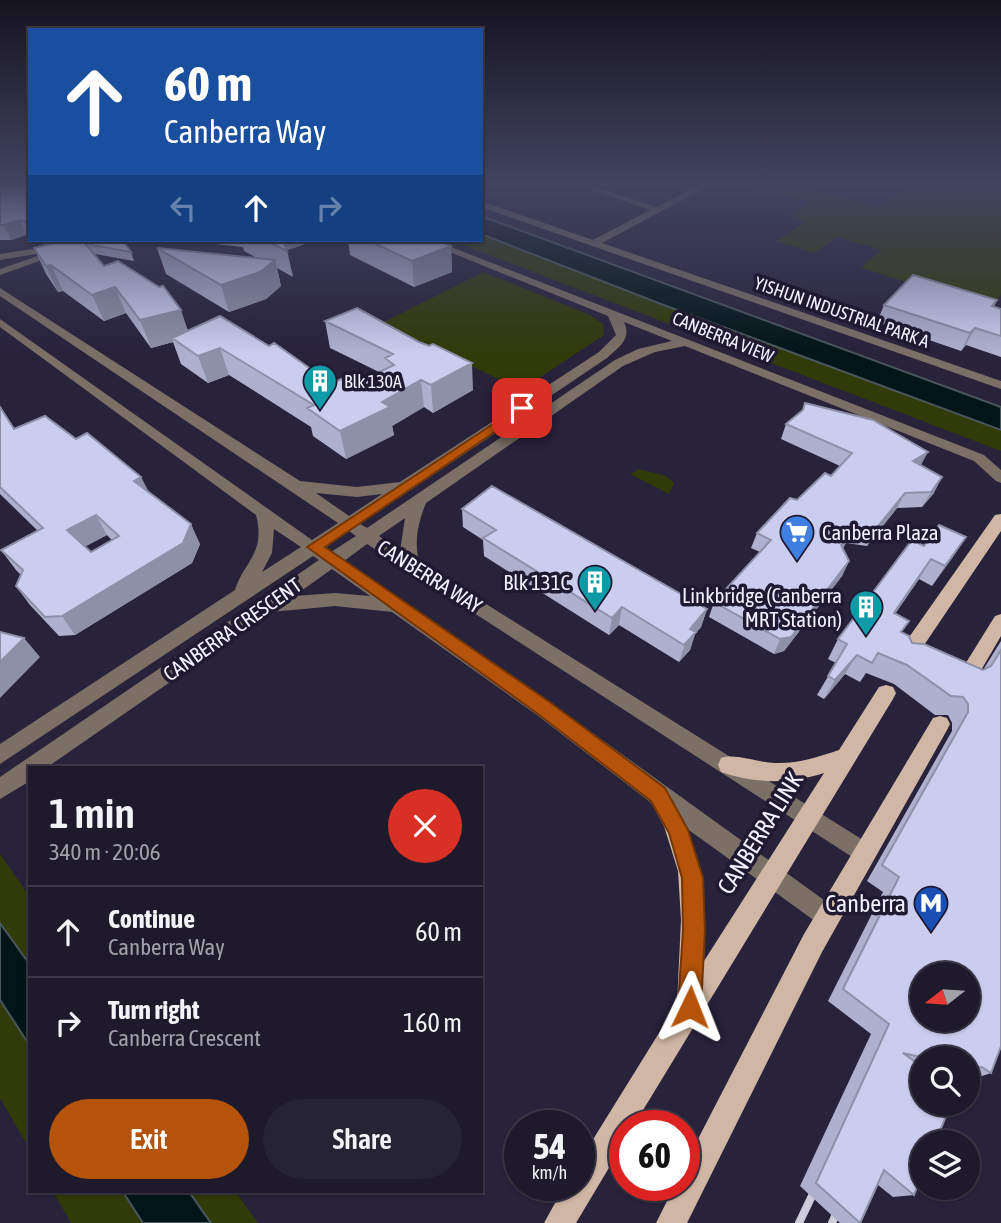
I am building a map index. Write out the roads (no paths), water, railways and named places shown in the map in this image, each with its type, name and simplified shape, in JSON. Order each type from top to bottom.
[{"type":"main road","points":[[907,655],[1001,519]]},
{"type":"main road","points":[[966,678],[1001,621]]},
{"type":"main road","name":"CANBERRA LINK","points":[[559,1223],[886,693]]},
{"type":"main road","points":[[671,1223],[827,916],[940,724]]},
{"type":"main road","points":[[728,765],[750,771],[788,774],[845,757]]},
{"type":"main road","points":[[658,795],[678,830],[692,878],[694,930],[690,1007]]},
{"type":"street","name":"YISHUN INDUSTRIAL PARK A","points":[[578,239],[1001,385]]},
{"type":"street","points":[[592,244],[603,239]]},
{"type":"street","name":"YISHUN INDUSTRIAL PARK A","points":[[608,239],[1001,372]]},
{"type":"street","points":[[0,272],[64,242]]},
{"type":"street","points":[[0,260],[34,256],[86,242]]},
{"type":"street","name":"CANBERRA VIEW","points":[[430,242],[979,458],[1001,478]]},
{"type":"street","points":[[8,288],[34,256]]},
{"type":"street","name":"CANBERRA WAY","points":[[8,288],[349,525],[863,853]]},
{"type":"street","name":"CANBERRA CRESCENT","points":[[0,755],[349,525],[619,342],[622,327],[610,311]]},
{"type":"street","name":"CANBERRA WAY","points":[[0,322],[263,513],[544,709],[658,795],[827,916]]},
{"type":"street","name":"CANBERRA CRESCENT","points":[[33,766],[366,535],[636,353],[659,346],[684,343]]},
{"type":"street","points":[[525,406],[535,405],[549,411]]},
{"type":"street","points":[[295,485],[357,492],[403,486]]},
{"type":"street","points":[[411,564],[405,545],[411,518],[421,498]]},
{"type":"street","points":[[237,598],[263,560],[268,527],[263,513]]},
{"type":"street","points":[[264,608],[300,599],[322,598],[398,606]]},
{"type":"street","name":"CANBERRA CRESCENT","points":[[0,789],[28,769]]},
{"type":"railway","points":[[799,1223],[820,1179]]},
{"type":"railway","points":[[832,1223],[843,1199]]},
{"type":"place","name":"Blk 130A","points":[[320,411]]},
{"type":"place","name":"Canberra Plaza","points":[[797,562]]},
{"type":"place","name":"Blk 131C","points":[[595,612]]},
{"type":"place","name":"Linkbridge (Canberra MRT Station)","points":[[866,637]]},
{"type":"place","name":"Canberra","points":[[931,933]]}]
